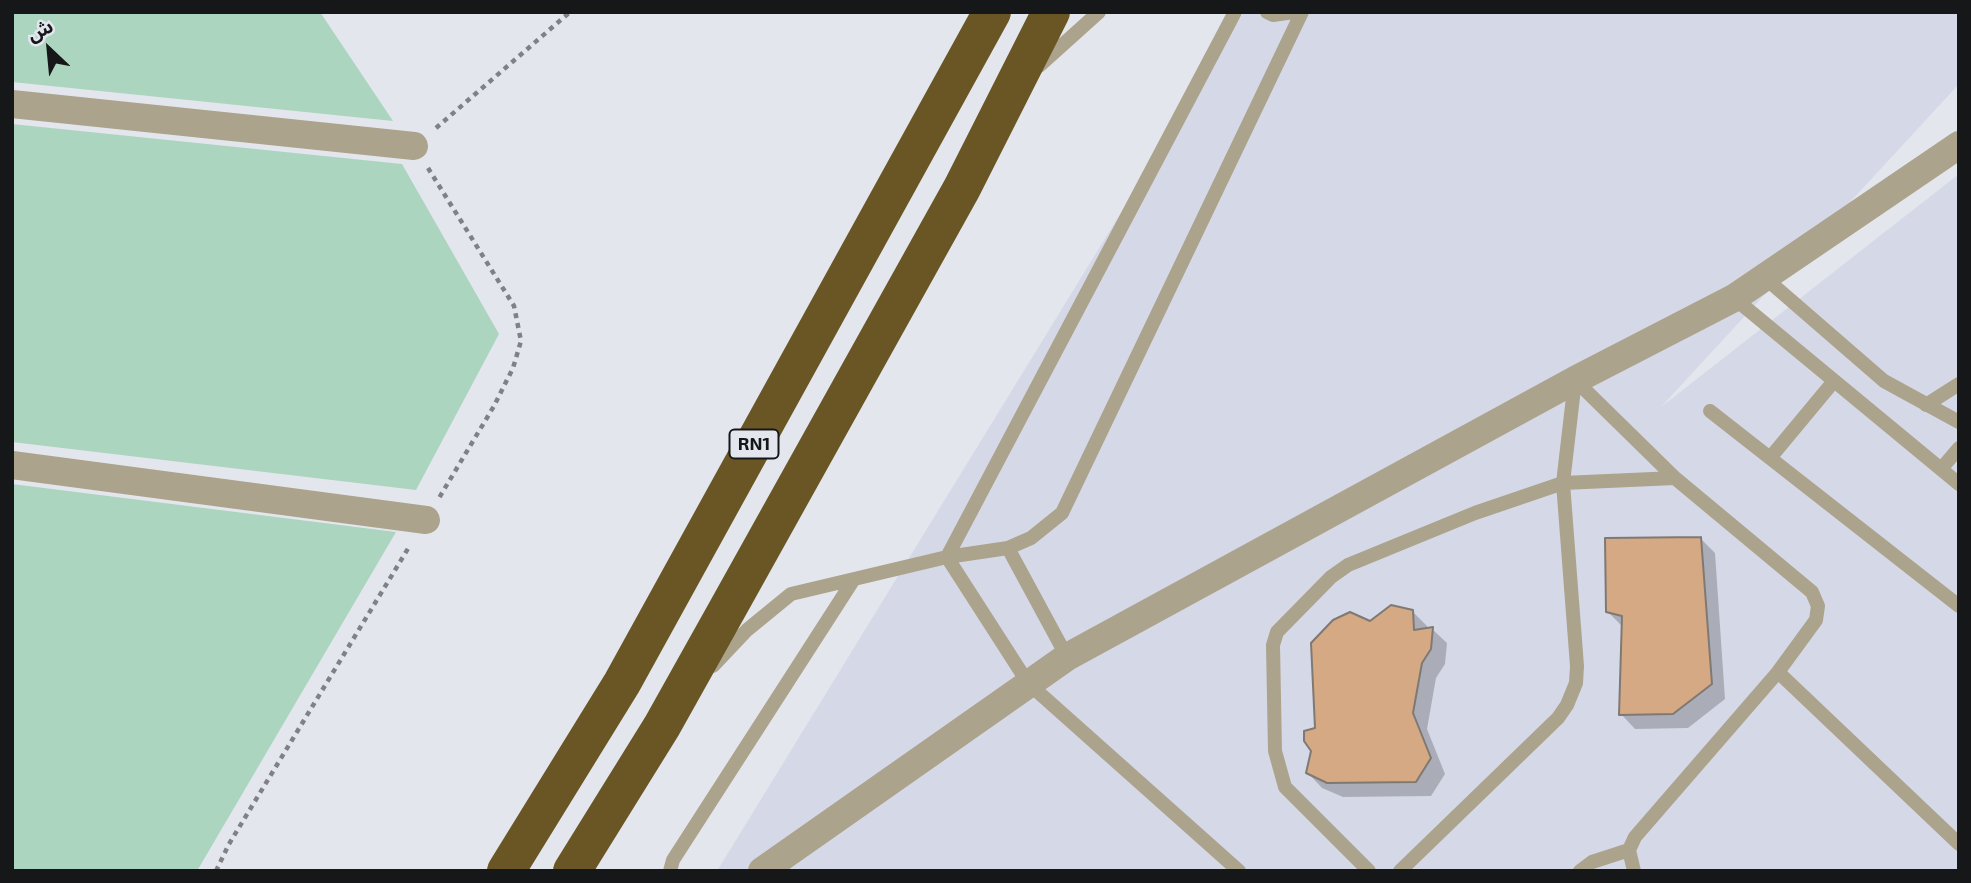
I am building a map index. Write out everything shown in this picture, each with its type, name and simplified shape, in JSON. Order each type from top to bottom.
[{"type":"highway","name":"RN1","points":[[506,871],[622,683],[992,12]]},
{"type":"highway","name":"RN1","points":[[572,871],[673,707],[962,188],[1051,12]]},
{"type":"street","points":[[12,104],[414,146]]},
{"type":"street","points":[[762,871],[1067,657],[1575,380],[1734,298],[1959,145]]},
{"type":"street","points":[[12,465],[426,520]]},
{"type":"lane","points":[[1010,93],[1099,12]]},
{"type":"lane","points":[[947,557],[1235,12]]},
{"type":"lane","points":[[1267,12],[1273,15],[1294,12]]},
{"type":"lane","points":[[673,707],[747,631],[791,594],[947,557],[1008,548],[1031,538],[1062,513],[1302,12]]},
{"type":"lane","points":[[1764,277],[1884,381],[1959,422]]},
{"type":"lane","points":[[1734,298],[1959,484]]},
{"type":"lane","points":[[1575,380],[1675,478],[1812,592],[1818,606],[1816,620],[1778,672],[1635,837],[1629,850],[1635,869]]},
{"type":"lane","points":[[1400,871],[1558,718],[1576,683],[1577,666],[1563,483],[1575,380]]},
{"type":"lane","points":[[1770,458],[1834,381]]},
{"type":"lane","points":[[1926,405],[1959,384]]},
{"type":"lane","points":[[1710,411],[1959,606]]},
{"type":"lane","points":[[1941,469],[1959,448]]},
{"type":"lane","points":[[1369,871],[1285,788],[1275,751],[1273,645],[1277,632],[1331,577],[1348,565],[1475,513],[1563,483],[1675,478]]},
{"type":"lane","points":[[1008,548],[1067,657]]},
{"type":"lane","points":[[947,557],[1028,683],[1239,871]]},
{"type":"lane","points":[[670,871],[673,860],[854,579]]},
{"type":"lane","points":[[1778,672],[1959,844]]},
{"type":"lane","points":[[1580,871],[1592,862],[1629,850]]},
{"type":"path","points":[[216,871],[229,844],[494,406],[513,368],[521,341],[514,306],[414,146],[570,12]]},
{"type":"shaded area","points":[[1244,12],[1959,12],[1959,84],[1661,407],[1959,174],[1959,871],[717,871]]},
{"type":"green space","points":[[12,12],[320,12],[393,121],[12,82]]},
{"type":"green space","points":[[12,124],[402,164],[499,334],[416,490],[12,442]]},
{"type":"green space","points":[[12,484],[396,532],[197,871],[12,871]]},
{"type":"building","points":[[1701,537],[1712,684],[1673,714],[1619,715],[1622,616],[1606,612],[1605,538]]},
{"type":"building","points":[[1391,605],[1413,610],[1414,630],[1433,627],[1431,649],[1422,663],[1413,713],[1431,758],[1416,782],[1327,783],[1306,773],[1311,751],[1304,741],[1304,731],[1315,728],[1311,643],[1333,620],[1350,612],[1370,621]]}]
